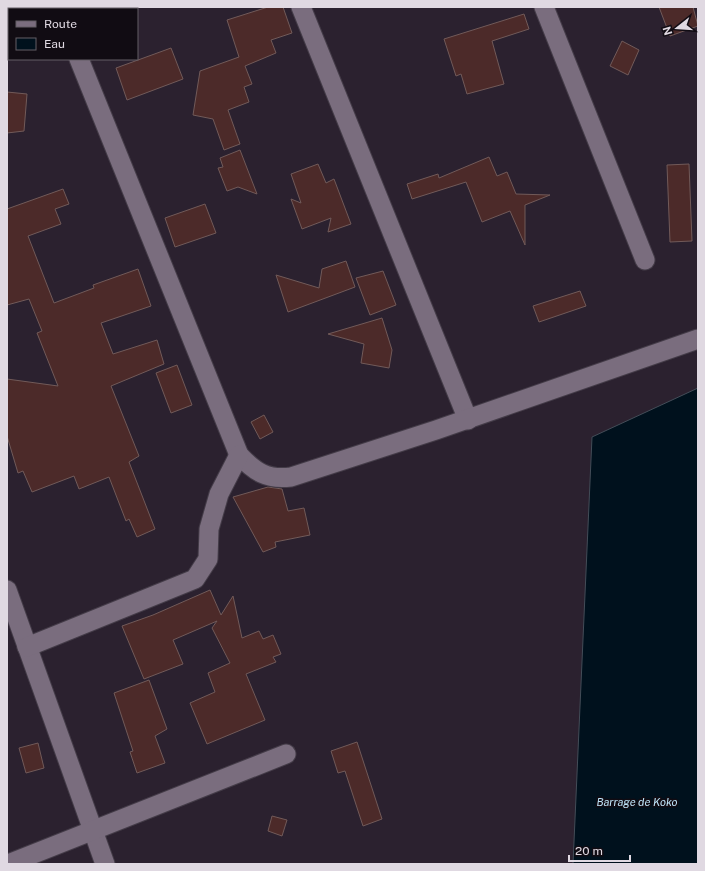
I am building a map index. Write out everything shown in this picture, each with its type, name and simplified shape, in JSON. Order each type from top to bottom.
[{"type":"street","points":[[301,7],[468,420]]},
{"type":"street","points":[[544,7],[645,260]]},
{"type":"street","points":[[78,60],[239,455],[251,467],[264,475],[277,478],[291,477],[468,420],[698,339]]},
{"type":"street","points":[[27,647],[195,579],[208,559],[209,528],[219,494],[239,455]]},
{"type":"street","points":[[7,590],[105,864]]},
{"type":"street","points":[[8,864],[286,754]]},
{"type":"water","name":"Barrage de Koko","points":[[698,388],[698,864],[573,864],[592,437]]},
{"type":"building","points":[[268,7],[283,7],[292,33],[271,40],[276,53],[245,66],[252,84],[244,87],[249,102],[228,110],[240,144],[224,150],[213,119],[193,115],[200,71],[239,57],[227,20]]},
{"type":"building","points":[[659,7],[693,7],[698,26],[670,36]]},
{"type":"building","points":[[524,14],[529,29],[492,41],[504,84],[467,94],[461,74],[456,76],[444,39]]},
{"type":"building","points":[[622,41],[639,50],[628,75],[610,66]]},
{"type":"building","points":[[171,48],[183,79],[127,100],[116,68]]},
{"type":"building","points":[[7,92],[27,94],[24,131],[7,133]]},
{"type":"building","points":[[240,150],[257,194],[238,187],[227,191],[218,168],[223,167],[220,158]]},
{"type":"building","points":[[489,157],[497,176],[507,172],[516,194],[550,195],[525,205],[525,245],[510,211],[482,222],[466,182],[412,199],[407,184],[438,174],[439,178]]},
{"type":"building","points":[[318,164],[326,183],[334,179],[351,224],[328,232],[331,218],[302,229],[291,199],[301,203],[291,174]]},
{"type":"building","points":[[689,164],[692,241],[670,242],[667,165]]},
{"type":"building","points":[[63,189],[69,204],[55,209],[61,224],[28,236],[54,303],[94,288],[93,285],[138,269],[151,306],[101,323],[113,354],[157,340],[164,364],[111,386],[139,456],[129,462],[155,529],[137,537],[129,519],[126,521],[109,477],[79,489],[74,476],[32,492],[23,471],[18,473],[7,436],[7,379],[58,386],[37,333],[42,331],[29,299],[7,305],[7,209]]},
{"type":"building","points":[[205,204],[216,233],[175,247],[165,218]]},
{"type":"building","points":[[346,261],[355,287],[288,312],[276,275],[319,288],[322,269]]},
{"type":"building","points":[[383,271],[396,305],[370,315],[356,278]]},
{"type":"building","points":[[580,291],[586,306],[539,322],[533,306]]},
{"type":"building","points":[[382,318],[392,350],[389,368],[361,363],[364,344],[328,334]]},
{"type":"building","points":[[177,365],[192,405],[171,413],[156,373]]},
{"type":"building","points":[[264,415],[273,432],[260,439],[251,422]]},
{"type":"building","points":[[268,487],[282,489],[288,511],[304,508],[310,535],[275,542],[276,547],[263,552],[233,497]]},
{"type":"building","points":[[210,590],[221,615],[233,596],[242,638],[259,631],[263,639],[273,635],[281,654],[273,657],[276,662],[246,674],[265,720],[207,744],[190,703],[215,692],[208,673],[230,663],[212,628],[217,621],[173,640],[183,664],[144,679],[122,626],[153,615]]},
{"type":"building","points":[[149,680],[167,729],[155,736],[165,763],[137,773],[130,752],[133,751],[114,693]]},
{"type":"building","points":[[357,742],[382,819],[363,826],[345,771],[338,773],[331,751]]},
{"type":"building","points":[[38,743],[44,768],[26,773],[19,748]]},
{"type":"building","points":[[272,816],[287,820],[282,836],[268,831]]}]
